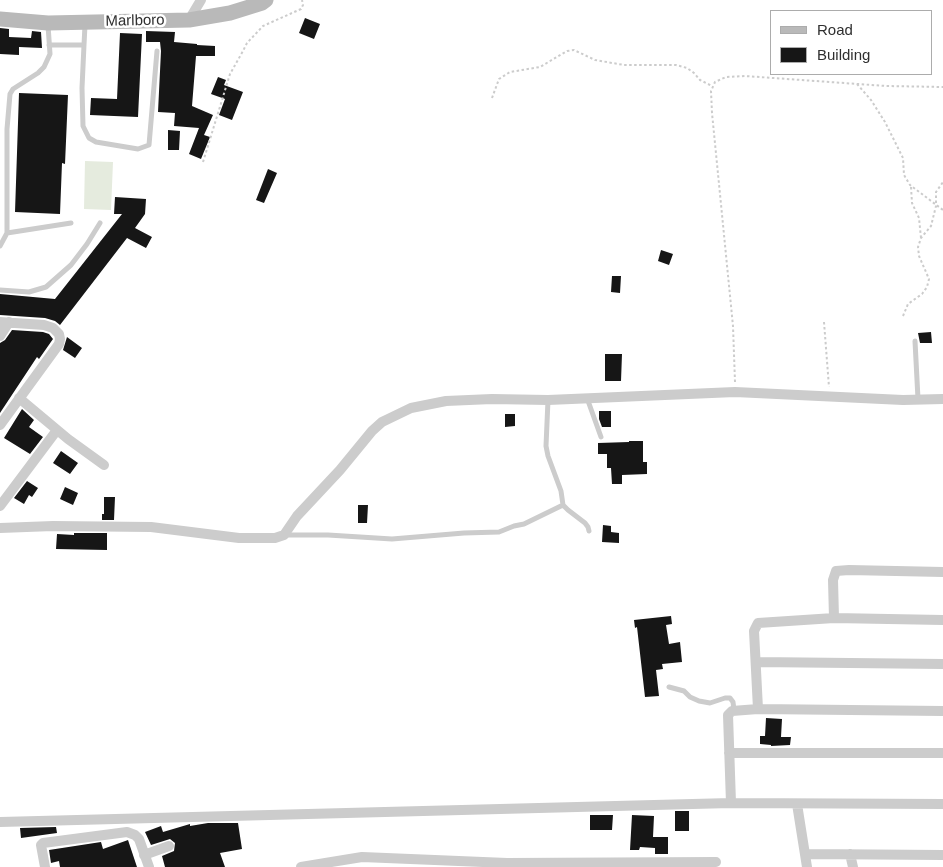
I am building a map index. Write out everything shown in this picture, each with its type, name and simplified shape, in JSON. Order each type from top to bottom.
[{"type":"street","points":[[189,20],[201,0]]},
{"type":"street","name":"Marlboro","points":[[0,19],[48,23],[189,20],[230,13],[266,0]]},
{"type":"street","points":[[0,336],[5,322],[44,325],[53,328],[60,339],[59,344],[0,425]]},
{"type":"street","points":[[0,528],[53,526],[151,527],[239,538],[275,538],[284,536],[297,516],[382,422],[411,408],[446,401],[492,399],[548,400],[735,392],[918,400],[943,399]]},
{"type":"street","points":[[19,398],[57,430],[104,465]]},
{"type":"street","points":[[0,506],[57,430]]},
{"type":"street","points":[[834,618],[833,580],[836,571],[943,572]]},
{"type":"street","points":[[758,709],[754,631],[758,623],[834,618],[943,620]]},
{"type":"street","points":[[756,662],[943,664]]},
{"type":"street","points":[[731,803],[728,715],[734,710],[943,711]]},
{"type":"street","points":[[729,753],[943,754]]},
{"type":"street","points":[[0,822],[731,803],[943,804]]},
{"type":"street","points":[[796,804],[807,867]]},
{"type":"street","points":[[45,867],[41,846],[43,842],[127,832],[139,839],[149,867]]},
{"type":"street","points":[[144,855],[169,846]]},
{"type":"street","points":[[805,854],[943,855]]},
{"type":"street","points":[[850,854],[853,867]]},
{"type":"street","points":[[301,867],[362,857],[507,863],[716,862]]},
{"type":"lane","points":[[85,22],[82,126],[89,138],[96,142],[138,149],[149,146],[157,51]]},
{"type":"lane","points":[[0,246],[8,233],[7,129],[10,94],[13,88],[38,73],[44,67],[50,54],[48,23]]},
{"type":"lane","points":[[49,45],[84,45]]},
{"type":"lane","points":[[8,233],[71,223]]},
{"type":"lane","points":[[0,290],[29,292],[46,287],[71,265],[100,223]]},
{"type":"lane","points":[[915,341],[918,400]]},
{"type":"lane","points":[[586,398],[601,438]]},
{"type":"lane","points":[[548,400],[546,446],[550,463],[564,504],[568,510],[585,523],[589,531]]},
{"type":"lane","points":[[284,536],[328,535],[392,539],[499,532],[524,524],[564,504]]},
{"type":"lane","points":[[669,687],[684,692],[699,701],[710,702],[730,698],[733,702],[734,710]]},
{"type":"path","points":[[203,162],[230,74],[243,51],[263,26],[301,9],[303,5],[302,0]]},
{"type":"path","points":[[492,98],[499,79],[510,72],[540,66],[567,51],[574,50],[594,60],[624,65],[676,65],[686,68],[700,80],[712,86]]},
{"type":"path","points":[[735,392],[733,326],[712,113],[712,86],[720,79],[745,76],[857,84],[943,87]]},
{"type":"path","points":[[857,84],[872,100],[888,129],[903,158],[904,175],[910,185],[943,210]]},
{"type":"path","points":[[902,316],[908,304],[922,294],[927,287],[928,279],[919,256],[918,247],[921,238],[931,226],[936,206],[936,192],[943,182]]},
{"type":"path","points":[[910,185],[912,203],[919,218],[921,238]]},
{"type":"path","points":[[824,322],[830,397]]},
{"type":"shaded area","points":[[85,161],[113,162],[111,210],[84,209]]},
{"type":"building","points":[[305,18],[320,24],[314,39],[299,33]]},
{"type":"building","points":[[0,28],[9,29],[9,37],[31,38],[32,31],[41,32],[42,48],[19,47],[19,55],[0,54]]},
{"type":"building","points":[[146,31],[175,32],[174,42],[215,46],[215,56],[196,56],[192,106],[213,115],[204,135],[210,137],[201,159],[189,154],[199,128],[174,126],[175,113],[158,112],[160,42],[146,42]]},
{"type":"building","points":[[120,33],[142,34],[138,117],[90,115],[91,98],[117,99]]},
{"type":"building","points":[[218,77],[226,80],[224,85],[243,92],[232,120],[219,115],[225,99],[211,94]]},
{"type":"building","points":[[19,93],[68,95],[65,164],[62,163],[60,214],[15,212]]},
{"type":"building","points":[[168,130],[180,131],[179,150],[168,150]]},
{"type":"building","points":[[268,169],[277,173],[264,203],[256,200]]},
{"type":"building","points":[[115,197],[146,199],[145,214],[135,228],[152,237],[146,248],[127,238],[60,325],[55,321],[45,318],[0,315],[0,294],[55,299],[122,214],[114,214]]},
{"type":"building","points":[[661,250],[673,254],[669,265],[658,261]]},
{"type":"building","points":[[612,276],[621,276],[620,293],[611,292]]},
{"type":"building","points":[[12,330],[43,332],[49,334],[53,339],[39,359],[37,357],[0,413],[0,343],[5,340]]},
{"type":"building","points":[[931,332],[932,343],[920,343],[918,333]]},
{"type":"building","points":[[67,337],[82,348],[75,358],[63,350]]},
{"type":"building","points":[[605,354],[622,354],[621,381],[605,381]]},
{"type":"building","points":[[22,409],[34,420],[29,427],[43,437],[30,454],[4,438]]},
{"type":"building","points":[[599,411],[611,411],[611,427],[602,427]]},
{"type":"building","points":[[505,414],[515,414],[515,426],[505,427]]},
{"type":"building","points":[[643,441],[643,462],[647,462],[647,474],[622,475],[622,484],[612,484],[611,468],[607,468],[607,454],[598,454],[598,443]]},
{"type":"building","points":[[61,451],[78,463],[70,474],[53,463]]},
{"type":"building","points":[[27,481],[38,488],[32,497],[29,495],[24,504],[14,498]]},
{"type":"building","points":[[65,487],[78,493],[73,505],[60,499]]},
{"type":"building","points":[[104,497],[115,497],[114,520],[102,520]]},
{"type":"building","points":[[358,505],[368,505],[367,523],[358,523]]},
{"type":"building","points":[[603,525],[611,526],[611,532],[619,533],[619,543],[602,542]]},
{"type":"building","points":[[74,533],[107,533],[107,550],[56,549],[57,534],[74,535]]},
{"type":"building","points":[[671,616],[672,624],[666,625],[669,644],[680,642],[682,662],[662,664],[663,669],[656,670],[659,696],[645,697],[637,627],[635,628],[634,620]]},
{"type":"building","points":[[766,718],[782,719],[781,737],[791,737],[790,745],[771,746],[760,744],[760,736],[765,736]]},
{"type":"building","points":[[675,811],[689,811],[689,831],[675,831]]},
{"type":"building","points":[[590,815],[613,815],[612,830],[590,830]]},
{"type":"building","points":[[632,815],[654,816],[653,837],[668,837],[668,854],[655,854],[655,848],[640,847],[639,850],[630,850]]},
{"type":"building","points":[[208,823],[238,823],[242,849],[220,853],[225,867],[165,867],[162,856],[174,851],[175,843],[170,839],[151,845],[145,832],[161,826],[163,832],[190,824],[190,826]]},
{"type":"building","points":[[56,827],[57,833],[21,838],[20,828]]},
{"type":"building","points":[[128,840],[137,867],[60,867],[59,861],[51,863],[49,850],[101,842],[103,849]]}]
